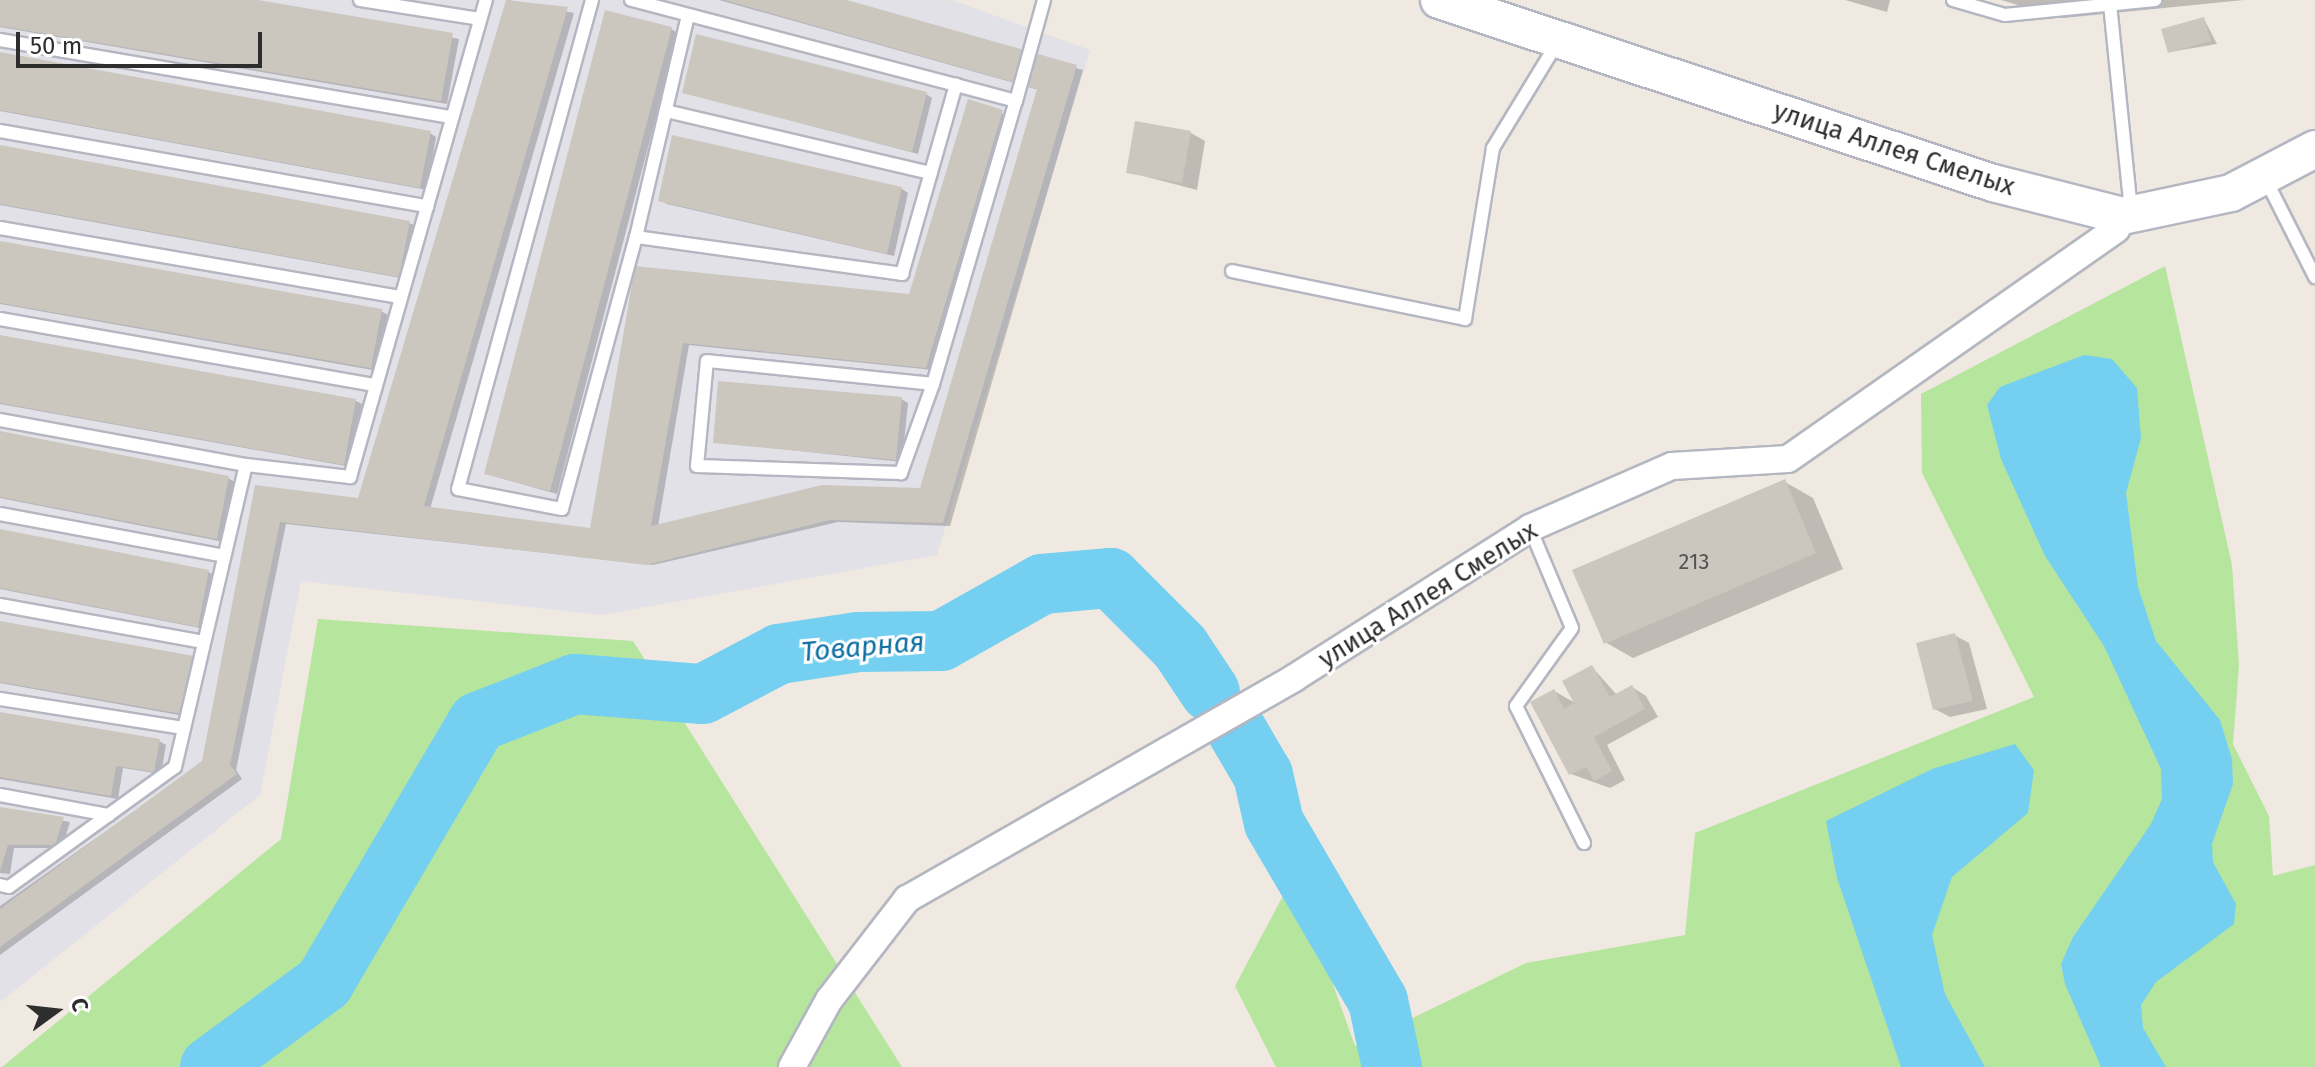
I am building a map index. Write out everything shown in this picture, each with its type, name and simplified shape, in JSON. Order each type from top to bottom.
[{"type":"main road","name":"улица Аллея Смелых","points":[[1439,0],[1993,183],[2127,215],[2231,193],[2315,149]]},
{"type":"street","name":"улица Аллея Смелых","points":[[792,1067],[829,1000],[907,899],[1294,678],[1530,528],[1672,466],[1788,459],[2116,229],[2127,215]]},
{"type":"lane","points":[[360,0],[480,19]]},
{"type":"lane","points":[[0,420],[246,465],[350,477],[486,0]]},
{"type":"lane","points":[[592,0],[458,489],[562,509],[636,237],[688,15]]},
{"type":"lane","points":[[631,0],[1016,101]]},
{"type":"lane","points":[[933,384],[707,361],[697,466],[901,473],[933,384],[1044,0]]},
{"type":"lane","points":[[1953,0],[2005,15],[2155,0]]},
{"type":"lane","points":[[2117,3],[2127,215]]},
{"type":"lane","points":[[0,40],[452,117]]},
{"type":"lane","points":[[1232,271],[1465,319],[1493,148],[1558,40]]},
{"type":"lane","points":[[636,237],[902,274],[956,85]]},
{"type":"lane","points":[[666,111],[931,173]]},
{"type":"lane","points":[[0,131],[427,206]]},
{"type":"lane","points":[[2264,178],[2315,277]]},
{"type":"lane","points":[[0,228],[401,297]]},
{"type":"lane","points":[[0,319],[376,385]]},
{"type":"lane","points":[[0,885],[9,887],[175,767],[246,465]]},
{"type":"lane","points":[[0,514],[224,556]]},
{"type":"lane","points":[[1530,528],[1572,628],[1516,706],[1584,843]]},
{"type":"lane","points":[[0,605],[204,642]]},
{"type":"lane","points":[[0,699],[184,728]]},
{"type":"lane","points":[[0,795],[109,815]]},
{"type":"shaded area","points":[[0,0],[952,0],[1090,50],[937,555],[601,615],[301,581],[260,795],[0,1002]]},
{"type":"green space","points":[[2165,266],[2232,565],[2239,665],[2233,744],[2269,816],[2273,876],[2315,865],[2315,1067],[1276,1067],[1235,986],[1294,875],[1355,1046],[1526,963],[1685,935],[1695,833],[2034,697],[1922,473],[1921,394]]},
{"type":"green space","points":[[318,619],[633,641],[902,1067],[2,1067],[281,839]]},
{"type":"water","points":[[2084,355],[2112,359],[2137,388],[2141,438],[2126,493],[2138,587],[2156,641],[2220,720],[2232,759],[2233,784],[2212,844],[2213,862],[2236,904],[2234,924],[2156,982],[2141,1005],[2143,1028],[2166,1067],[2101,1067],[2065,984],[2061,964],[2073,937],[2151,824],[2162,799],[2161,769],[2104,646],[2045,556],[2001,459],[1987,405],[2000,387]]},
{"type":"water","points":[[2015,744],[2034,770],[2028,813],[1952,877],[1932,935],[1945,994],[1985,1067],[1901,1067],[1837,878],[1826,821],[1932,769]]},
{"type":"building","points":[[0,0],[258,0],[453,33],[441,101],[0,26]]},
{"type":"building","points":[[506,0],[568,7],[424,506],[590,528],[635,266],[909,294],[968,99],[1003,110],[926,368],[683,343],[651,526],[822,485],[920,488],[1037,89],[724,0],[847,0],[1077,65],[943,523],[830,520],[646,565],[280,522],[230,765],[237,774],[0,947],[0,909],[202,761],[255,485],[358,498]]},
{"type":"building","points":[[605,10],[672,27],[550,491],[484,474]]},
{"type":"building","points":[[2204,17],[2211,41],[2168,53],[2161,29]]},
{"type":"building","points":[[696,34],[927,92],[912,152],[682,93]]},
{"type":"building","points":[[0,52],[431,131],[420,188],[0,110]]},
{"type":"building","points":[[1135,121],[1191,131],[1182,183],[1126,173]]},
{"type":"building","points":[[672,135],[902,187],[887,254],[658,201]]},
{"type":"building","points":[[0,145],[410,221],[399,277],[0,204]]},
{"type":"building","points":[[0,241],[382,309],[371,368],[0,303]]},
{"type":"building","points":[[0,335],[356,399],[344,465],[0,403]]},
{"type":"building","points":[[718,381],[902,397],[896,460],[713,443]]},
{"type":"building","points":[[0,431],[229,476],[217,539],[0,497]]},
{"type":"building","points":[[1785,479],[1816,553],[1604,644],[1572,570]]},
{"type":"building","points":[[0,529],[209,570],[198,627],[0,588]]},
{"type":"building","points":[[0,621],[194,656],[183,714],[0,682]]},
{"type":"building","points":[[1955,633],[1973,701],[1933,710],[1916,643]]},
{"type":"building","points":[[1592,665],[1610,697],[1632,685],[1645,709],[1594,737],[1612,771],[1594,781],[1586,767],[1569,775],[1530,702],[1554,689],[1564,709],[1574,703],[1562,681]]},
{"type":"building","points":[[0,712],[160,739],[154,772],[116,766],[111,796],[0,777]]},
{"type":"building","points":[[0,807],[64,817],[55,845],[8,845],[0,871]]},
{"type":"waterway","name":"Товарная","points":[[210,1067],[324,983],[478,722],[575,684],[703,694],[779,654],[858,642],[941,641],[1042,584],[1111,578],[1180,647],[1210,692]]},
{"type":"waterway","name":"Товарная","points":[[1236,729],[1263,775],[1274,823],[1378,1001],[1392,1067]]}]
